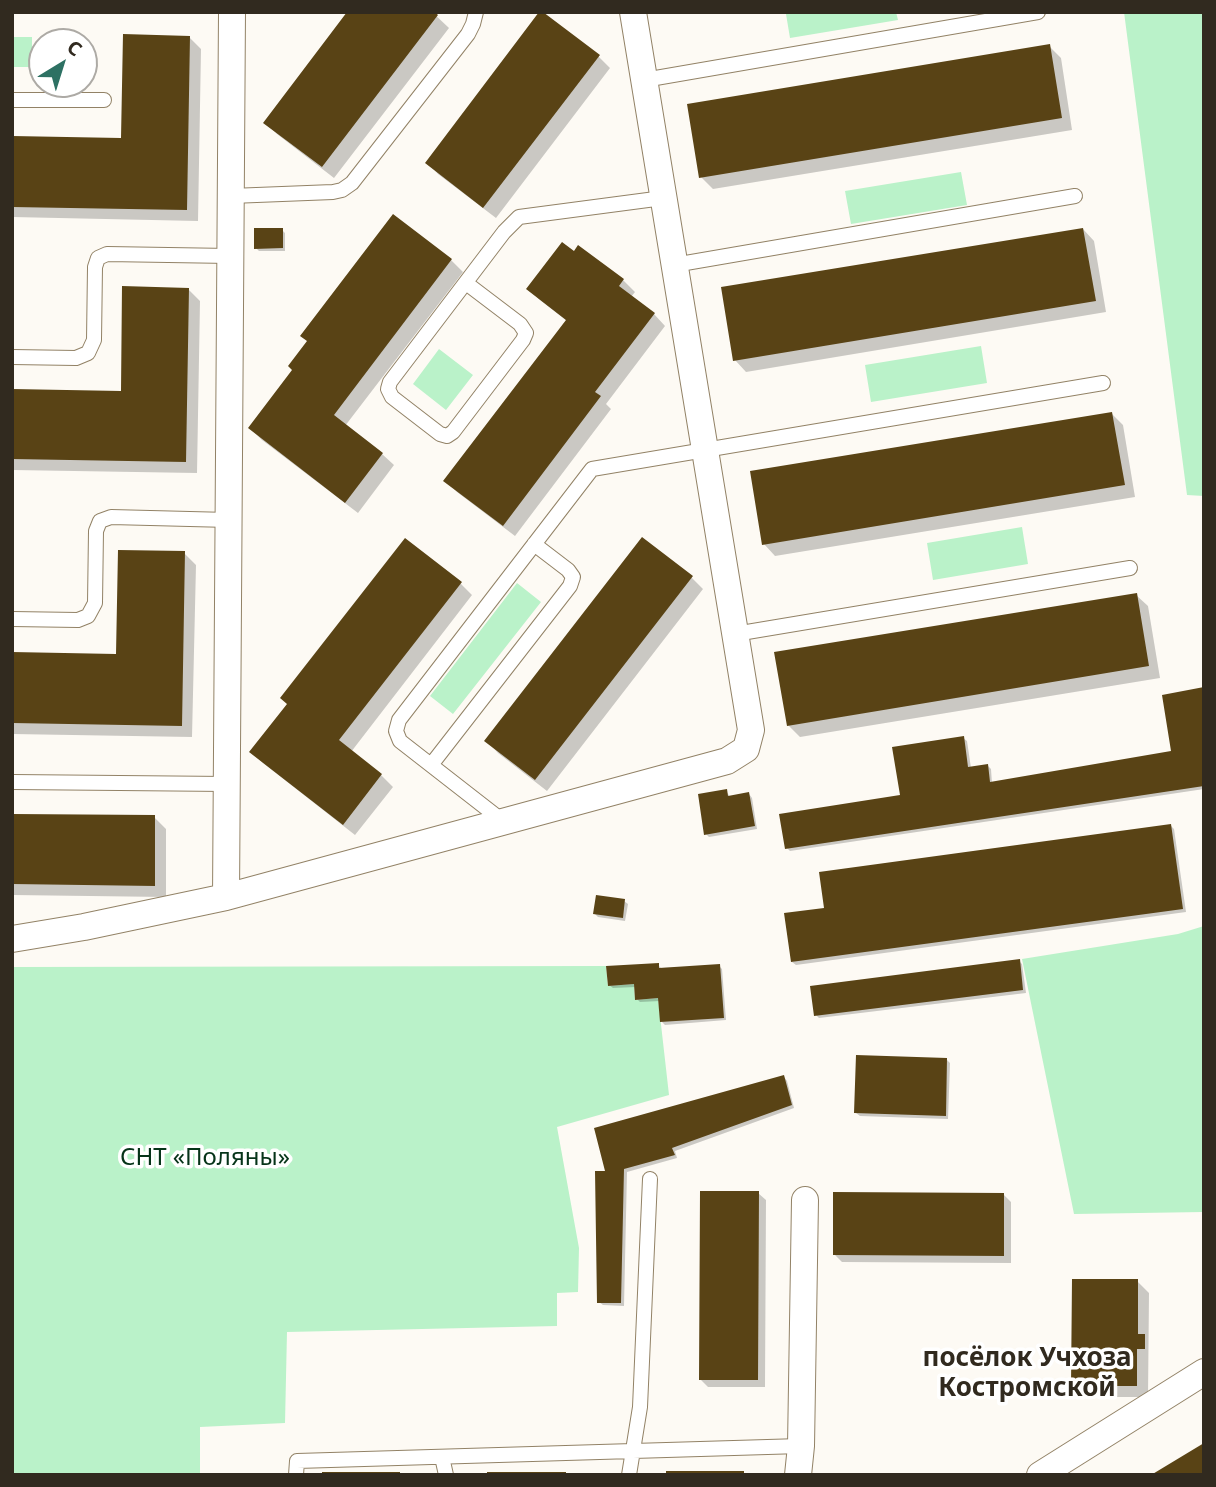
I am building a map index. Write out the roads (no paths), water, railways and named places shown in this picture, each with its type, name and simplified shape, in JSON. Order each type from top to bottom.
[{"type":"street","points":[[226,897],[232,12]]},
{"type":"street","points":[[12,939],[226,897],[727,761],[746,749],[751,730],[633,12]]},
{"type":"street","points":[[798,1475],[801,1446],[805,1200]]},
{"type":"street","points":[[1040,1475],[1204,1373]]},
{"type":"lane","points":[[231,196],[334,192],[352,183],[468,34],[476,12]]},
{"type":"lane","points":[[644,80],[1038,12]]},
{"type":"lane","points":[[12,100],[104,100]]},
{"type":"lane","points":[[674,265],[1074,196]]},
{"type":"lane","points":[[466,283],[520,324],[526,333],[461,422],[447,436],[440,434],[392,397],[388,389],[390,382],[504,232],[519,217],[663,198]]},
{"type":"lane","points":[[12,357],[76,358],[88,353],[94,340],[95,267],[99,258],[107,254],[230,256]]},
{"type":"lane","points":[[504,822],[400,741],[396,731],[399,720],[592,469],[1103,383]]},
{"type":"lane","points":[[12,619],[78,620],[89,616],[95,603],[96,531],[100,521],[111,517],[229,520]]},
{"type":"lane","points":[[431,765],[570,586],[573,578],[568,570],[534,544]]},
{"type":"lane","points":[[735,634],[1130,568]]},
{"type":"lane","points":[[12,782],[227,785]]},
{"type":"lane","points":[[629,1475],[640,1407],[650,1179]]},
{"type":"lane","points":[[296,1475],[297,1461],[801,1446]]},
{"type":"lane","points":[[442,1457],[446,1475]]},
{"type":"district","name":"посёлок Учхоза Костромской","points":[[1027,1374]]},
{"type":"park label","name":"СНТ «Поляны»","points":[[205,1158]]}]
